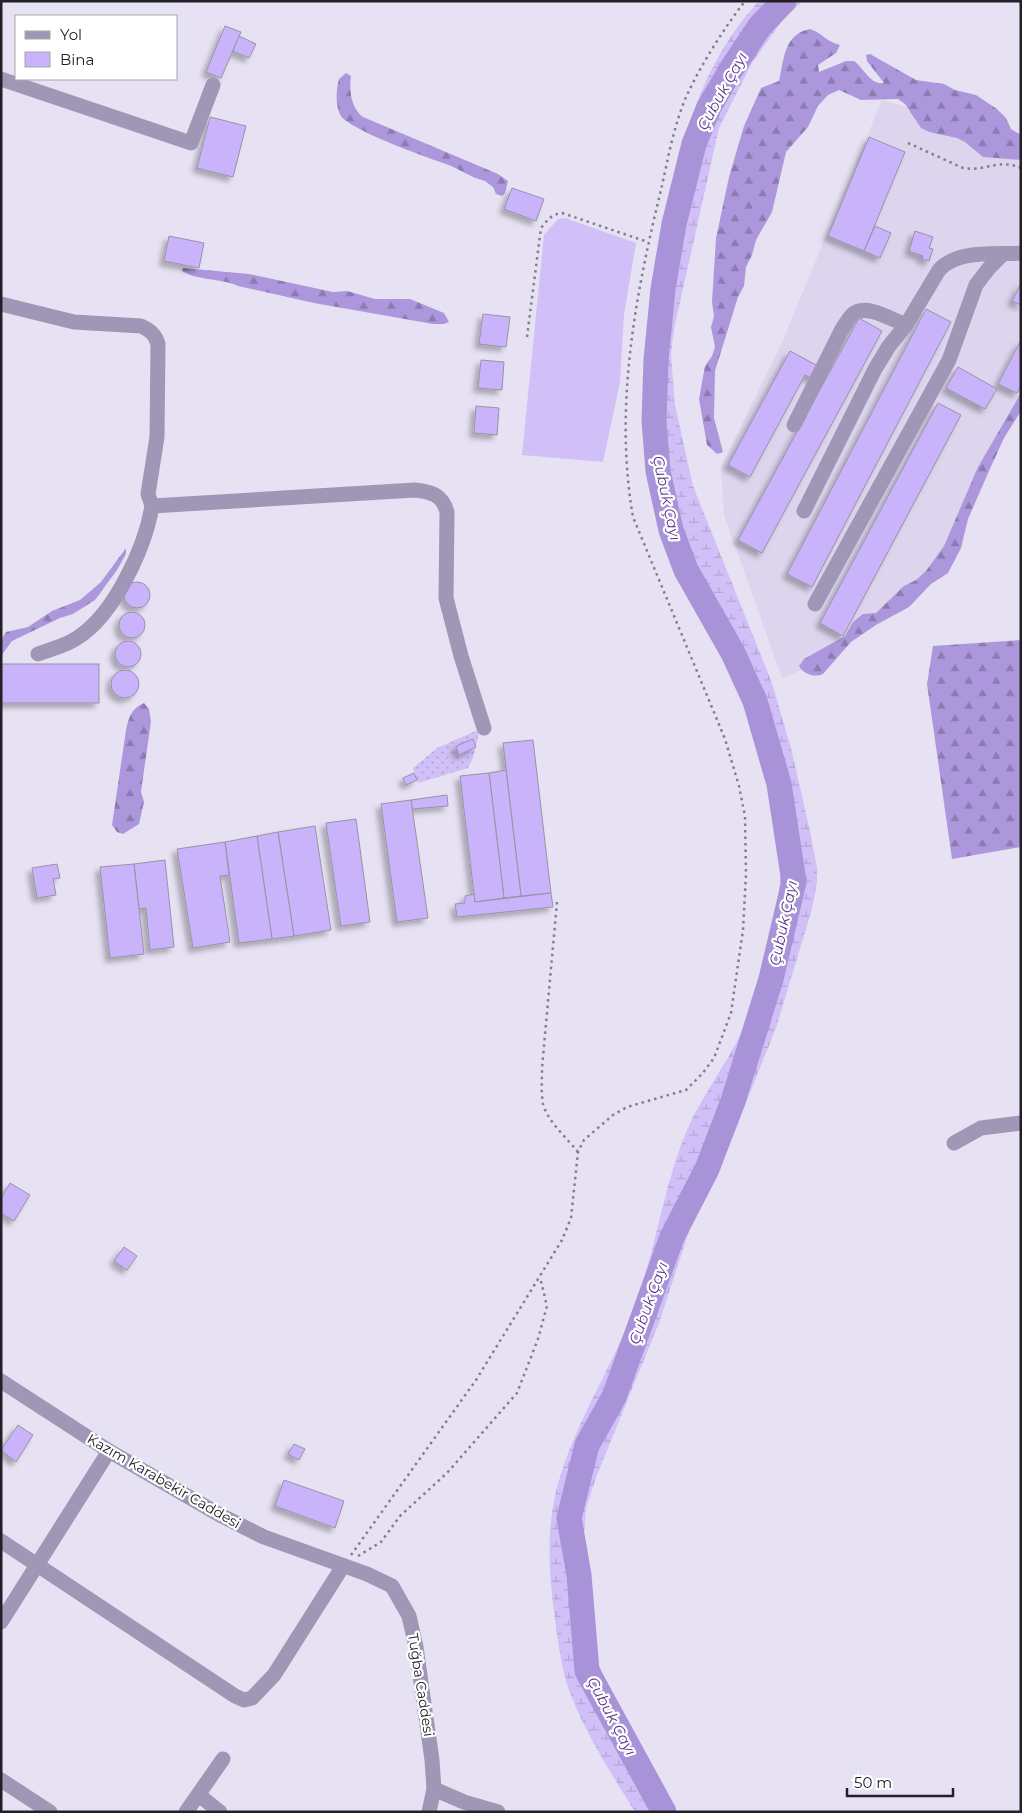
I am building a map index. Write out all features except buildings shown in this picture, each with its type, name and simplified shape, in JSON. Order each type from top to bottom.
[{"type":"street","points":[[1,79],[190,143],[213,85]]},
{"type":"street","points":[[804,511],[875,369],[889,346],[906,325],[939,270],[946,262],[958,257],[1021,253]]},
{"type":"street","points":[[815,604],[949,360],[976,285],[1003,254]]},
{"type":"street","points":[[1,304],[74,322],[140,326],[149,329],[156,337],[158,344],[157,437],[148,494],[152,506],[149,526],[137,558],[105,609],[79,637],[64,645],[38,654]]},
{"type":"street","points":[[794,425],[842,329],[852,315],[858,311],[867,310],[906,325]]},
{"type":"street","points":[[152,506],[415,490],[430,492],[439,497],[444,503],[446,512],[445,578],[449,617],[484,728]]},
{"type":"street","points":[[954,1143],[980,1128],[1021,1124]]},
{"type":"street","name":"Kazım Karabekir Caddesi","points":[[1,1380],[109,1451],[194,1502],[243,1527],[392,1586]]},
{"type":"street","points":[[1,1622],[109,1451]]},
{"type":"street","points":[[1,1540],[235,1696],[244,1700],[252,1698],[274,1675],[343,1566]]},
{"type":"street","name":"Tuğba Caddesi","points":[[392,1586],[404,1604],[412,1628],[431,1750],[434,1789],[429,1812]]},
{"type":"street","points":[[186,1812],[223,1759]]},
{"type":"street","points":[[1,1780],[50,1812]]},
{"type":"street","points":[[434,1789],[464,1802],[498,1812]]},
{"type":"street","points":[[199,1795],[220,1812]]},
{"type":"path","points":[[343,1566],[476,1380],[562,1240],[571,1218],[578,1152],[584,1140],[613,1115],[627,1107],[686,1090],[702,1074],[717,1051],[732,1013],[743,930],[746,874],[745,816],[739,786],[725,738],[636,524],[627,480],[626,428],[634,318],[648,242],[669,157],[687,96],[720,38],[745,1]]},
{"type":"path","points":[[908,143],[963,168],[973,170],[995,163],[1006,163],[1021,168]]},
{"type":"path","points":[[528,337],[541,228],[546,220],[562,213],[648,242]]},
{"type":"path","points":[[557,902],[542,1068],[542,1092],[544,1105],[549,1116],[578,1152]]},
{"type":"path","points":[[343,1566],[381,1542],[400,1516],[447,1473],[517,1392],[533,1355],[547,1306],[540,1277]]},
{"type":"shaded area","points":[[882,100],[1021,139],[1021,401],[978,481],[951,567],[816,664],[782,678],[724,515],[721,467],[783,340]]},
{"type":"green space","points":[[759,1],[803,1],[784,18],[752,63],[719,128],[674,329],[671,355],[675,405],[693,486],[772,683],[791,748],[810,831],[817,868],[817,883],[812,909],[776,1028],[738,1123],[695,1213],[659,1323],[597,1475],[586,1508],[582,1563],[588,1613],[598,1662],[607,1687],[673,1812],[635,1812],[588,1733],[567,1684],[560,1655],[554,1608],[550,1569],[550,1531],[556,1493],[568,1453],[635,1306],[649,1262],[672,1174],[687,1130],[700,1104],[737,1042],[756,995],[767,956],[778,896],[780,844],[777,810],[769,776],[747,709],[661,531],[653,499],[648,408],[651,344],[662,247],[686,136],[701,93],[721,52],[739,25]]},
{"type":"green space","points":[[810,29],[840,45],[836,53],[818,65],[819,72],[846,61],[854,61],[871,79],[884,83],[867,61],[866,55],[870,54],[916,80],[944,84],[955,90],[976,95],[997,109],[1006,118],[1011,129],[1021,135],[1021,160],[983,157],[957,138],[929,132],[921,128],[905,104],[898,99],[861,100],[839,90],[828,95],[818,106],[808,127],[786,152],[772,212],[756,240],[746,267],[744,286],[738,297],[715,371],[714,418],[723,452],[717,454],[707,445],[699,399],[705,366],[712,356],[715,347],[711,327],[714,316],[712,302],[716,238],[729,177],[744,126],[761,88],[779,81],[784,56],[790,42],[801,32]]},
{"type":"green space","points":[[346,73],[351,76],[350,87],[353,104],[363,117],[498,174],[508,181],[505,193],[502,196],[496,194],[493,187],[485,181],[390,143],[348,122],[339,112],[337,98],[339,79]]},
{"type":"green space","points":[[565,218],[636,243],[624,315],[620,382],[603,462],[522,455],[544,235],[558,219]]},
{"type":"green space","points":[[183,268],[249,274],[333,292],[347,291],[375,299],[410,299],[444,313],[449,322],[433,324],[314,303],[196,276],[182,271]]},
{"type":"green space","points":[[1021,393],[1021,411],[1004,438],[989,471],[968,519],[961,548],[948,573],[931,584],[909,607],[876,625],[851,642],[823,674],[813,675],[803,671],[799,666],[804,659],[845,636],[853,622],[863,614],[876,613],[904,586],[916,580],[926,571],[944,546],[978,467]]},
{"type":"green space","points":[[126,548],[126,554],[117,570],[95,600],[73,614],[60,618],[12,641],[1,656],[1,640],[6,632],[28,627],[52,611],[80,600],[101,582]]},
{"type":"green space","points":[[1021,640],[1021,847],[952,859],[927,684],[933,646]]},
{"type":"green space","points":[[144,703],[149,709],[151,721],[141,792],[144,802],[139,824],[123,834],[117,832],[112,825],[126,730],[131,714]]},
{"type":"green space","points":[[480,729],[473,758],[468,768],[418,783],[413,768],[437,748]]},
{"type":"waterway","name":"Çubuk Çayı","points":[[664,1812],[587,1671],[579,1575],[569,1518],[587,1445],[614,1397],[672,1237],[707,1169],[733,1101],[771,979],[794,882],[779,784],[755,701],[733,653],[686,570],[671,530],[658,471],[654,421],[656,360],[663,289],[674,224],[694,144],[709,107],[732,68],[760,26],[784,1]]}]
